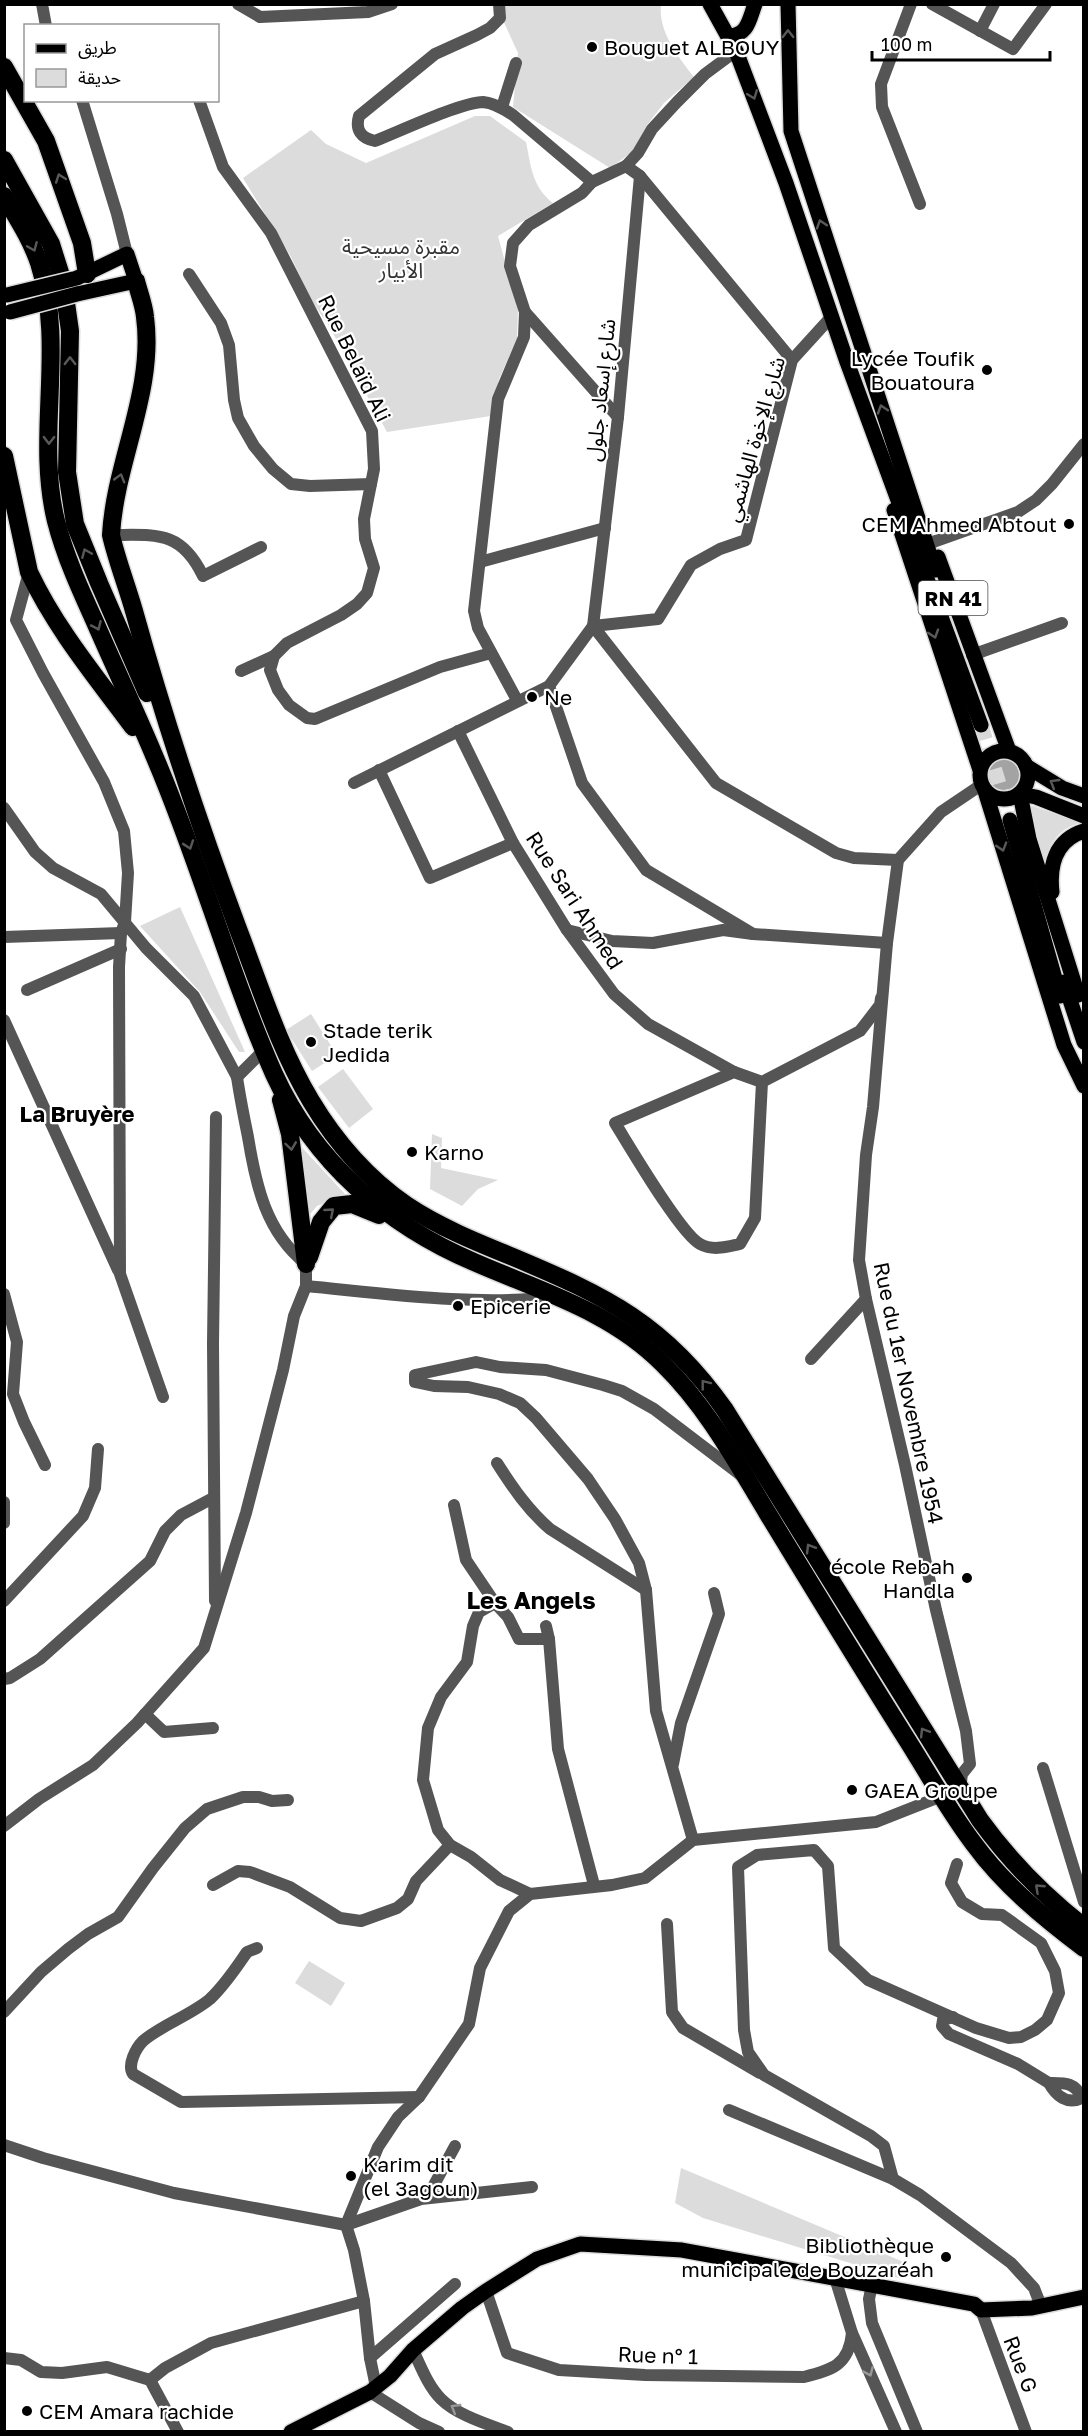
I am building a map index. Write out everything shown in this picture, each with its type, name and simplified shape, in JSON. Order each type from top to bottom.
[{"type":"highway","points":[[4,67],[46,141],[82,243],[81,285]]},
{"type":"highway","points":[[4,160],[47,235],[63,282],[70,331],[67,472],[75,524],[184,780],[284,1048],[312,1103],[341,1144],[377,1182],[413,1210],[458,1234],[550,1273],[614,1304],[654,1332],[685,1361],[725,1410],[980,1820],[1011,1860],[1083,1927]]},
{"type":"highway","points":[[4,196],[34,249],[48,303],[52,354],[50,476],[53,508],[60,535],[79,587],[175,806],[237,982],[284,1095],[322,1152],[358,1190],[395,1220],[477,1264],[560,1297],[597,1315],[650,1350],[688,1390],[748,1481],[844,1641],[970,1840],[994,1869],[1035,1908],[1083,1948]]},
{"type":"highway","points":[[136,281],[145,315],[146,368],[115,495],[111,535],[184,780]]},
{"type":"highway","points":[[4,456],[29,572],[46,606],[80,658],[137,733],[175,806]]},
{"type":"highway","points":[[264,1050],[290,1134],[306,1264]]},
{"type":"highway","points":[[306,1264],[321,1222],[334,1206],[352,1204],[410,1229]]},
{"type":"main road","points":[[710,4],[736,51],[786,183],[847,362],[891,477]]},
{"type":"main road","points":[[729,36],[743,33],[748,26],[755,4]]},
{"type":"main road","name":"RN 41","points":[[788,4],[791,132],[984,724],[891,477]]},
{"type":"main road","points":[[6,296],[81,285],[127,254],[136,281]]},
{"type":"main road","points":[[7,313],[112,275],[136,281]]},
{"type":"main road","name":"RN 41","points":[[894,446],[911,478],[972,654],[1009,752]]},
{"type":"main road","name":"RN 41","points":[[891,477],[890,493],[900,533],[982,782],[1064,1045],[1083,1086]]},
{"type":"main road","points":[[1083,796],[1062,788],[1026,766],[1019,756],[1009,752],[994,753],[983,763],[982,782],[990,795],[1002,800],[1020,794],[1030,795],[1083,816]]},
{"type":"main road","points":[[1026,766],[1028,781],[1020,794],[1032,850],[1067,956]]},
{"type":"main road","name":"RN 41","points":[[1083,1042],[1013,819],[1083,1086]]},
{"type":"main road","points":[[1083,831],[1063,843],[1057,850],[1051,870],[1052,892],[1083,1016]]},
{"type":"main road","points":[[298,2430],[373,2389],[390,2376],[413,2350],[462,2308],[486,2291],[537,2259],[580,2244],[682,2250],[974,2304],[981,2310],[1041,2306],[1083,2297]]},
{"type":"street","points":[[42,4],[46,24]]},
{"type":"street","points":[[238,4],[260,16],[368,12],[392,4]]},
{"type":"street","points":[[499,4],[500,18],[490,28],[435,54],[360,116],[357,124],[359,133],[366,139],[375,141],[462,107],[482,102],[502,107],[592,182]]},
{"type":"street","points":[[911,4],[881,84],[880,94],[882,107],[920,204]]},
{"type":"street","points":[[932,4],[1013,49],[1046,4]]},
{"type":"street","points":[[980,31],[994,4]]},
{"type":"street","points":[[518,700],[478,628],[474,611],[498,399],[524,336],[525,312],[510,266],[513,243],[529,225],[582,193],[592,182],[626,166],[638,153],[652,129],[676,102],[705,74],[736,51]]},
{"type":"street","points":[[502,107],[516,63]]},
{"type":"street","points":[[83,102],[127,254]]},
{"type":"street","name":"Rue Belaïd Ali","points":[[200,102],[222,167],[272,233],[372,431],[374,469],[364,519],[365,539],[374,568],[366,596],[341,615],[287,643],[274,656],[241,671]]},
{"type":"street","points":[[626,166],[640,176],[792,360]]},
{"type":"street","name":"شارع إسعاد جلول","points":[[593,626],[618,417],[640,176]]},
{"type":"street","points":[[189,274],[221,323],[229,345],[238,418],[254,446],[273,469],[291,484],[310,486],[371,484]]},
{"type":"street","points":[[525,312],[618,417]]},
{"type":"street","name":"شارع الإخوة الهاشمي","points":[[593,626],[658,619],[691,565],[720,549],[746,540],[792,360],[832,316]]},
{"type":"street","points":[[933,542],[1018,512],[1052,484],[1083,444]]},
{"type":"street","points":[[480,562],[605,528]]},
{"type":"street","points":[[111,535],[153,535],[173,540],[189,552],[203,576],[261,547]]},
{"type":"street","points":[[29,572],[16,620],[104,782],[123,831],[128,873],[119,967],[120,1275]]},
{"type":"street","points":[[972,654],[1062,622]]},
{"type":"street","points":[[354,783],[549,686],[593,626],[716,783],[836,853],[854,858],[898,860],[941,812],[982,782]]},
{"type":"street","points":[[274,656],[270,669],[283,698],[307,718],[315,719],[440,667],[491,653]]},
{"type":"street","points":[[549,686],[582,783],[646,870],[753,934]]},
{"type":"street","name":"Rue Sari Ahmed","points":[[458,731],[513,843],[567,930],[614,994],[648,1024],[734,1072],[762,1082]]},
{"type":"street","points":[[379,770],[430,878],[513,843]]},
{"type":"street","points":[[4,808],[35,852],[53,868],[101,894],[123,927],[194,996],[237,1077],[253,1170],[264,1208],[283,1242],[306,1264],[306,1286],[294,1316],[283,1370],[246,1513],[204,1648],[145,1714],[93,1765],[39,1799],[4,1826]]},
{"type":"street","name":"Rue du 1er Novembre 1954","points":[[898,860],[887,943],[873,1107],[866,1155],[859,1260],[936,1610],[966,1731],[970,1764],[962,1774],[960,1788]]},
{"type":"street","points":[[4,937],[123,927]]},
{"type":"street","points":[[567,930],[612,941],[653,943],[723,930],[887,943]]},
{"type":"street","points":[[27,990],[121,949]]},
{"type":"street","points":[[734,1072],[615,1123],[675,1217],[698,1244],[716,1249],[740,1244],[755,1218],[762,1082],[860,1030],[880,1005],[886,971]]},
{"type":"street","points":[[4,1020],[120,1275],[163,1397]]},
{"type":"street","points":[[237,1077],[264,1050]]},
{"type":"street","points":[[216,1117],[213,1498],[216,1614]]},
{"type":"street","points":[[306,1286],[405,1296],[485,1300],[560,1297]]},
{"type":"street","points":[[4,1294],[17,1342],[13,1394],[45,1465]]},
{"type":"street","points":[[811,1359],[866,1299]]},
{"type":"street","points":[[693,1840],[656,1711],[646,1590],[639,1563],[615,1519],[588,1479],[536,1418],[519,1403],[499,1394],[468,1387],[434,1386],[415,1382],[415,1375],[476,1362],[546,1370],[622,1391],[654,1409],[748,1481]]},
{"type":"street","points":[[4,1601],[83,1516],[95,1488],[98,1449]]},
{"type":"street","points":[[497,1463],[515,1491],[544,1523],[646,1590]]},
{"type":"street","points":[[4,1679],[10,1678],[40,1659],[150,1561],[165,1531],[181,1515],[213,1498]]},
{"type":"street","points":[[4,1502],[4,1523]]},
{"type":"street","points":[[454,1505],[466,1560],[495,1603],[508,1617],[519,1639],[549,1640]]},
{"type":"street","points":[[672,1769],[681,1723],[719,1614],[714,1593]]},
{"type":"street","points":[[495,1603],[479,1612],[473,1626],[467,1662],[441,1697],[428,1728],[423,1780],[438,1830],[450,1845],[471,1857],[500,1880],[530,1894]]},
{"type":"street","points":[[546,1626],[558,1749],[594,1885]]},
{"type":"street","points":[[145,1714],[164,1732],[213,1728]]},
{"type":"street","points":[[1042,1768],[1083,1902]]},
{"type":"street","points":[[439,2432],[420,2427],[373,2389],[364,2301],[354,2250],[346,2225],[378,2147],[398,2117],[419,2097],[469,2024],[480,1968],[509,1911],[530,1894],[594,1885],[612,1885],[645,1878],[693,1840],[876,1822],[942,1796]]},
{"type":"street","points":[[4,2012],[42,1972],[68,1949],[88,1934],[118,1917],[185,1828],[207,1809],[243,1797],[259,1797],[272,1801],[288,1800]]},
{"type":"street","points":[[213,1884],[238,1871],[250,1872],[290,1887],[340,1918],[361,1921],[398,1908],[408,1899],[416,1881],[450,1845]]},
{"type":"street","points":[[764,2075],[748,2052],[744,2030],[738,1867],[757,1855],[814,1850],[828,1866],[834,1948],[868,1980],[997,2036],[1021,2037],[1035,2030],[1047,2020],[1059,1993],[1055,1971],[1041,1943],[1002,1915],[982,1914],[962,1902],[951,1883],[957,1864]]},
{"type":"street","points":[[666,1924],[672,2012],[682,2028],[871,2136],[884,2146],[893,2179]]},
{"type":"street","points":[[257,1948],[247,1952],[232,1974],[210,1998],[143,2042],[132,2060],[130,2068],[132,2074],[182,2102],[419,2097]]},
{"type":"street","points":[[953,2017],[943,2020],[942,2026],[949,2034],[1018,2064],[1048,2083],[1054,2093],[1061,2098],[1076,2101],[1083,2099]]},
{"type":"street","points":[[729,2110],[893,2179],[920,2195],[1011,2263],[1034,2288],[1041,2306]]},
{"type":"street","points":[[4,2145],[43,2158],[174,2193],[346,2225],[427,2198],[532,2187]]},
{"type":"street","points":[[427,2198],[455,2146]]},
{"type":"street","points":[[835,2278],[852,2333],[896,2432]]},
{"type":"street","points":[[370,2358],[455,2284]]},
{"type":"street","points":[[872,2285],[869,2299],[872,2323],[917,2432]]},
{"type":"street","name":"Rue n° 1","points":[[486,2291],[507,2354],[559,2370],[645,2375],[804,2377],[836,2366],[850,2347],[852,2333]]},
{"type":"street","points":[[150,2380],[165,2368],[211,2343],[364,2301]]},
{"type":"street","name":"Rue G","points":[[981,2310],[1026,2432]]},
{"type":"street","points":[[413,2350],[428,2382],[441,2399],[456,2410],[508,2432]]},
{"type":"street","points":[[4,2358],[21,2360],[41,2372],[62,2373],[107,2367],[150,2380],[178,2432]]},
{"type":"green space","points":[[496,5],[661,5],[663,24],[670,43],[694,77],[664,103],[647,125],[632,152],[610,168],[513,107],[518,53]]},
{"type":"green space","name":"مقبرة مسيحية الأبيار","points":[[475,116],[490,116],[526,142],[531,168],[537,183],[553,203],[498,236],[518,310],[517,339],[499,379],[491,416],[387,432],[329,326],[311,300],[291,257],[243,178],[311,130],[326,144],[366,163]]},
{"type":"green space","points":[[1033,806],[1080,823],[1065,829],[1055,839],[1048,852],[1044,868],[1028,808]]},
{"type":"green space","points":[[180,907],[245,1052],[239,1052],[200,992],[140,926]]},
{"type":"green space","name":"Stade terik Jedida","points":[[311,1014],[337,1055],[312,1071],[286,1030]]},
{"type":"green space","points":[[343,1069],[373,1109],[349,1128],[318,1087]]},
{"type":"green space","points":[[432,1134],[442,1138],[441,1168],[498,1180],[478,1189],[462,1206],[430,1189]]},
{"type":"green space","points":[[296,1141],[345,1194],[317,1206],[306,1219]]},
{"type":"green space","points":[[309,1961],[345,1983],[331,2006],[295,1983]]},
{"type":"green space","points":[[681,2168],[906,2263],[902,2279],[703,2218],[675,2203]]},
{"type":"shaded area","points":[[1003,757],[1015,763],[1021,775],[1015,787],[1003,793],[991,787],[985,775],[991,763]]},
{"type":"tunnel","points":[[981,725],[1010,820]]},
{"type":"place","name":"Bouguet ALBOUY","points":[[592,47]]},
{"type":"place","name":"Lycée Toufik Bouatoura","points":[[987,370]]},
{"type":"place","name":"CEM Ahmed Abtout","points":[[1069,524]]},
{"type":"place","name":"Ne","points":[[532,697]]},
{"type":"place","name":"Stade terik Jedida","points":[[311,1042]]},
{"type":"place","name":"Karno","points":[[412,1152]]},
{"type":"place","name":"Epicerie","points":[[458,1306]]},
{"type":"place","name":"école Rebah Handla","points":[[967,1578]]},
{"type":"place","name":"GAEA Groupe","points":[[852,1790]]},
{"type":"place","name":"Karim dit (el 3agoun)","points":[[351,2176]]},
{"type":"place","name":"Bibliothèque municipale de Bouzaréah","points":[[946,2257]]},
{"type":"place","name":"CEM Amara rachide","points":[[27,2411]]},
{"type":"district","name":"La Bruyère","points":[[77,1113]]},
{"type":"district","name":"Les Angels","points":[[531,1599]]}]
